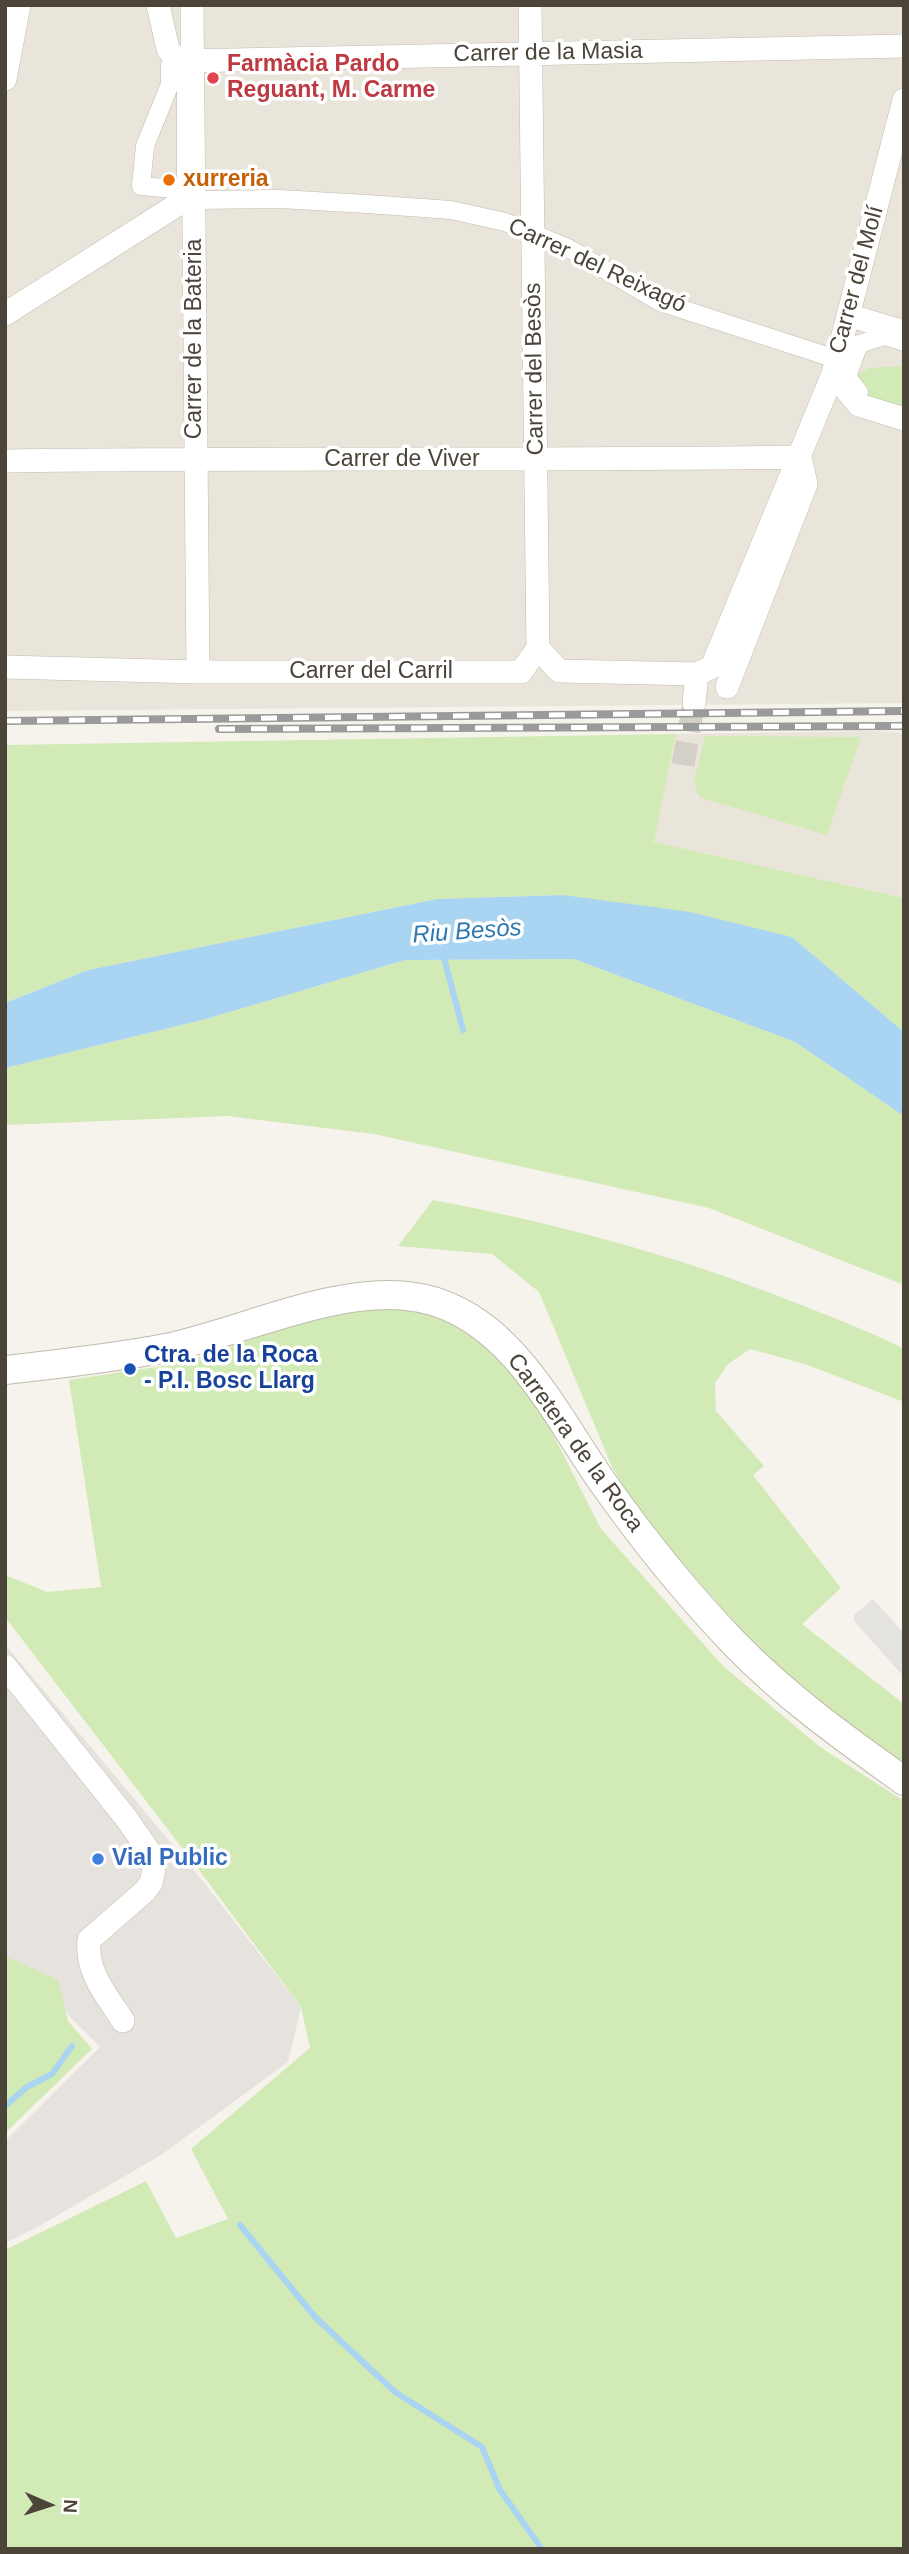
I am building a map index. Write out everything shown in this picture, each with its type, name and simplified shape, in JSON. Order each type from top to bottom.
[{"type":"street","points":[[5,79],[19,5]]},
{"type":"street","points":[[158,5],[167,49],[174,57],[189,63]]},
{"type":"street","name":"Carrer de la Bateria","points":[[192,5],[189,63],[194,200],[198,672]]},
{"type":"street","name":"Carrer del Besòs","points":[[530,5],[538,648]]},
{"type":"street","name":"Carrer de la Masia","points":[[189,63],[904,46]]},
{"type":"street","points":[[189,63],[186,190],[141,186],[145,146],[170,83],[170,66],[189,63]]},
{"type":"street","name":"Carrer del Molí","points":[[694,702],[705,671],[800,457],[834,366],[904,100]]},
{"type":"street","name":"Carrer del Reixagó","points":[[5,313],[180,203],[194,200],[280,200],[451,211],[505,222],[568,248],[660,302],[834,366]]},
{"type":"street","points":[[848,315],[904,332]]},
{"type":"street","points":[[904,342],[885,336],[859,344],[847,377],[863,398],[904,413]]},
{"type":"street","points":[[834,366],[859,405],[904,419]]},
{"type":"street","name":"Carrer del Molí","points":[[727,687],[806,484],[800,457]]},
{"type":"street","name":"Carrer de Viver","points":[[5,461],[800,457]]},
{"type":"street","points":[[538,648],[559,671],[705,671]]},
{"type":"street","name":"Carrer del Carril","points":[[5,667],[198,672],[521,672],[538,648]]},
{"type":"street","name":"Carretera de la Roca","points":[[5,1370],[167,1348],[296,1311],[351,1299],[380,1295],[407,1296],[448,1307],[475,1321],[492,1334],[526,1370],[605,1487],[648,1544],[733,1642],[779,1687],[904,1781]]},
{"type":"street","points":[[5,1666],[151,1854],[154,1869],[151,1883],[89,1940],[88,1956],[96,1979],[124,2021]]},
{"type":"shaded area","points":[[5,5],[904,5],[904,703],[5,711]]},
{"type":"shaded area","points":[[876,731],[904,733],[904,898],[654,842],[676,734]]},
{"type":"shaded area","points":[[873,1599],[904,1633],[904,1677],[854,1621],[854,1615]]},
{"type":"shaded area","points":[[5,1644],[202,1880],[301,2007],[288,2062],[161,2155],[5,2243],[5,2141],[100,2047],[52,1994],[5,1959]]},
{"type":"green space","points":[[901,366],[904,370],[904,412],[861,399],[849,379],[869,368]]},
{"type":"green space","points":[[676,734],[654,842],[904,898],[904,1032],[792,937],[563,895],[437,899],[88,970],[5,1003],[5,745]]},
{"type":"green space","points":[[705,736],[861,737],[827,835],[699,797],[694,781]]},
{"type":"green space","points":[[574,959],[795,1042],[904,1116],[904,1285],[709,1208],[374,1134],[227,1116],[5,1125],[5,1068],[206,1019],[405,960]]},
{"type":"green space","points":[[433,1200],[524,1219],[659,1255],[747,1284],[862,1329],[904,1349],[904,1402],[805,1364],[750,1349],[728,1364],[715,1383],[716,1411],[764,1466],[753,1475],[841,1588],[802,1624],[904,1704],[904,1765],[784,1678],[640,1515],[612,1467],[539,1292],[492,1254],[398,1246]]},
{"type":"green space","points":[[426,1295],[495,1320],[601,1529],[723,1666],[820,1747],[904,1801],[904,2549],[5,2549],[5,2250],[146,2181],[176,2238],[228,2219],[191,2149],[310,2048],[301,2007],[5,1617],[5,1575],[47,1592],[101,1587],[69,1380],[163,1366],[205,1355],[325,1314]]},
{"type":"green space","points":[[5,1956],[58,1980],[68,2021],[92,2049],[5,2133]]},
{"type":"water","name":"Riu Besòs","points":[[563,895],[690,912],[792,937],[904,1032],[904,1116],[795,1042],[574,959],[405,960],[206,1019],[5,1068],[5,1003],[88,970],[437,899]]},
{"type":"waterway","name":"Riu Besòs","points":[[443,954],[463,1030]]},
{"type":"waterway","points":[[5,2106],[27,2087],[52,2074],[72,2046]]},
{"type":"waterway","points":[[240,2225],[315,2317],[395,2392],[482,2447],[500,2490],[542,2549]]},
{"type":"tunnel","points":[[683,765],[694,703]]},
{"type":"railway","points":[[5,721],[904,711]]},
{"type":"railway","points":[[219,729],[904,726]]},
{"type":"place","name":"Farmàcia Pardo Reguant, M. Carme","points":[[213,78]]},
{"type":"place","name":"xurreria","points":[[169,180]]},
{"type":"place","name":"Ctra. de la Roca - P.I. Bosc Llarg","points":[[130,1369]]},
{"type":"place","name":"Vial Public","points":[[98,1859]]}]
